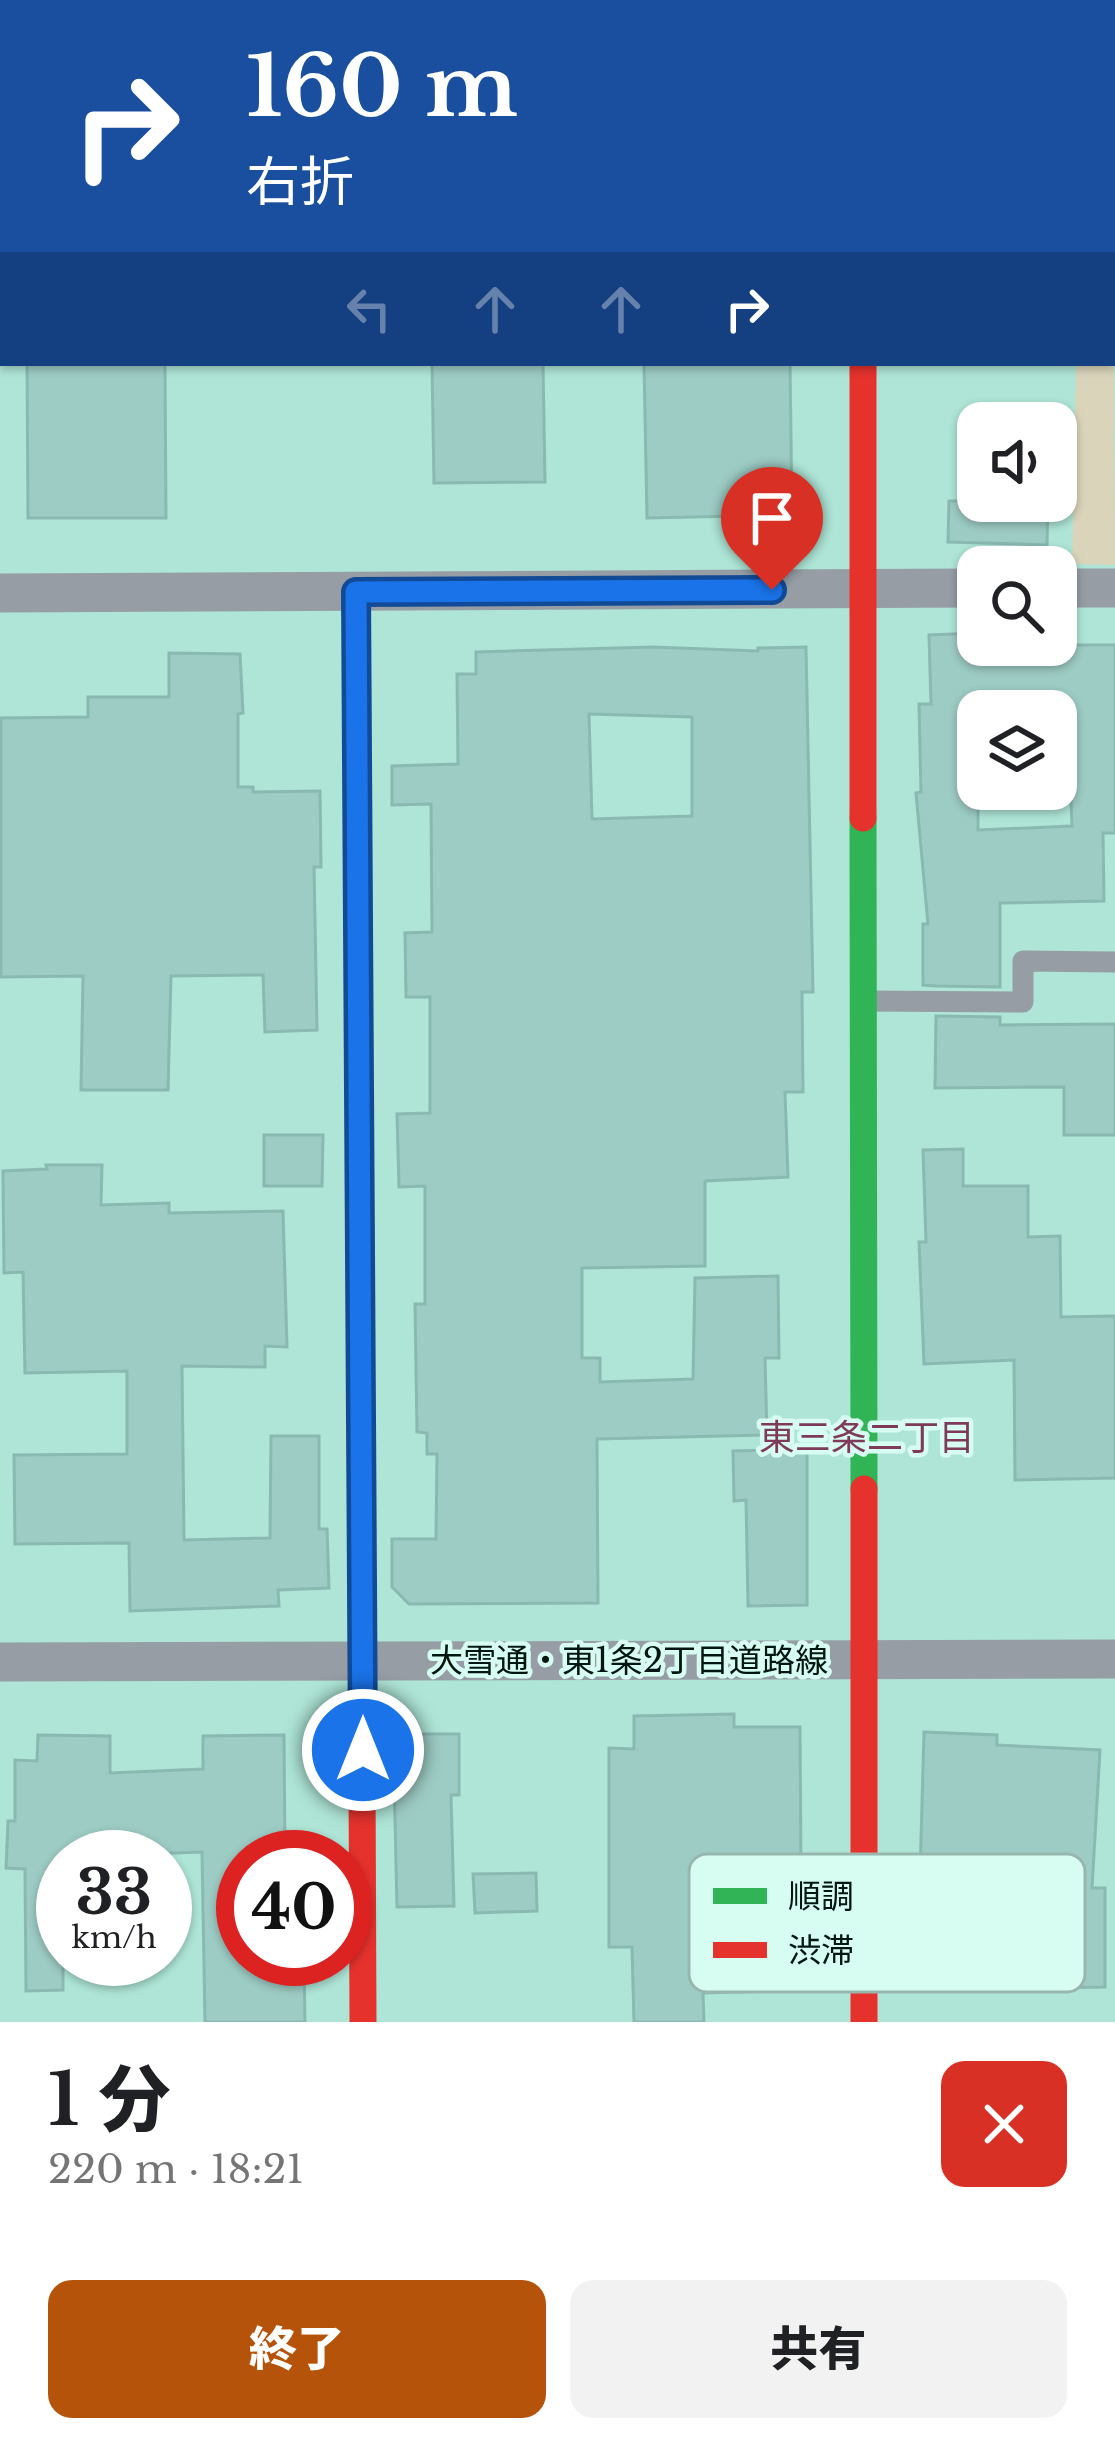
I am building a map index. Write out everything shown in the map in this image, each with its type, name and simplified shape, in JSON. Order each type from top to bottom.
[{"type":"street","points":[[863,366],[863,1854]]},
{"type":"street","points":[[0,593],[957,588]]},
{"type":"street","points":[[1077,588],[1115,588]]},
{"type":"street","points":[[356,592],[363,2022]]},
{"type":"street","name":"大雪通・東1条2丁目道路線","points":[[0,1662],[1115,1659]]},
{"type":"street","points":[[864,1992],[864,2022]]},
{"type":"lane","points":[[863,1001],[1023,1002],[1023,961],[1115,962]]},
{"type":"shaded area","points":[[1076,366],[1114,366],[1115,565],[1077,564],[1077,546],[1072,546],[1073,522],[1077,522]]},
{"type":"building","points":[[27,366],[165,366],[166,518],[28,518]]},
{"type":"building","points":[[432,366],[543,366],[545,482],[434,483]]},
{"type":"building","points":[[644,366],[790,366],[792,515],[647,518]]},
{"type":"building","points":[[949,501],[957,501],[957,522],[1048,522],[1047,545],[948,542]]},
{"type":"building","points":[[957,634],[957,666],[1077,666],[1077,645],[1115,645],[1115,833],[1103,833],[1104,901],[1000,903],[1000,987],[923,985],[923,924],[928,924],[916,793],[921,792],[919,704],[931,704],[929,635]]},
{"type":"building","points":[[806,647],[813,992],[802,992],[803,1092],[785,1092],[788,1177],[705,1181],[705,1266],[582,1268],[582,1358],[600,1358],[600,1382],[693,1379],[695,1278],[778,1276],[779,1358],[765,1358],[767,1435],[597,1439],[598,1603],[409,1604],[392,1587],[392,1539],[436,1539],[437,1454],[427,1454],[427,1433],[417,1432],[415,1304],[425,1304],[425,1186],[399,1187],[397,1114],[430,1113],[430,997],[406,997],[405,933],[432,932],[431,804],[392,805],[392,766],[458,764],[457,674],[476,674],[476,652]],"holes":[[[589,714],[692,717],[692,816],[592,819]]]},
{"type":"building","points":[[169,653],[240,654],[243,713],[238,714],[238,787],[253,787],[253,792],[320,791],[321,867],[314,867],[317,1030],[265,1032],[263,975],[171,976],[168,1090],[81,1090],[83,976],[1,977],[1,718],[88,717],[88,697],[169,697]]},
{"type":"building","points":[[936,1016],[1000,1017],[1000,1025],[1115,1024],[1115,1135],[1064,1135],[1064,1087],[935,1088]]},
{"type":"building","points":[[264,1135],[323,1135],[322,1186],[264,1186]]},
{"type":"building","points":[[963,1149],[963,1186],[1028,1186],[1028,1237],[1060,1236],[1061,1317],[1115,1316],[1115,1478],[1015,1480],[1014,1360],[924,1364],[919,1242],[926,1242],[923,1150]]},
{"type":"building","points":[[46,1165],[102,1165],[101,1205],[169,1203],[169,1213],[283,1211],[287,1347],[265,1346],[265,1367],[182,1366],[184,1540],[270,1538],[271,1436],[319,1436],[319,1529],[327,1529],[329,1588],[278,1590],[279,1606],[130,1611],[129,1543],[15,1544],[14,1455],[127,1454],[127,1371],[25,1373],[23,1272],[4,1273],[3,1171],[47,1169]]},
{"type":"building","points":[[807,1449],[807,1605],[748,1606],[746,1500],[734,1501],[733,1451]]},
{"type":"building","points":[[734,1714],[734,1727],[800,1727],[801,1854],[689,1854],[689,1992],[738,1992],[703,1993],[704,2022],[634,2022],[632,1947],[609,1947],[609,1748],[634,1749],[634,1716]]},
{"type":"building","points":[[924,1732],[997,1735],[997,1745],[1100,1750],[1092,1888],[1105,1888],[1105,1987],[1085,1987],[1085,1854],[921,1854]]},
{"type":"building","points":[[393,1734],[459,1734],[459,1795],[451,1795],[454,1906],[397,1907]]},
{"type":"building","points":[[38,1735],[110,1736],[110,1773],[203,1769],[203,1736],[284,1735],[285,1830],[216,1830],[216,1986],[304,1986],[305,2022],[205,2022],[202,1852],[192,1852],[192,1830],[36,1830],[36,1986],[63,1986],[63,1990],[26,1991],[25,1869],[6,1868],[8,1821],[15,1821],[15,1760],[37,1761]]},
{"type":"building","points":[[536,1873],[537,1911],[475,1913],[473,1874]]},
{"type":"traffic: fast","points":[[356,593],[361,1532]]},
{"type":"traffic: fast","points":[[863,818],[864,1489]]},
{"type":"traffic: jam","points":[[863,366],[863,818]]},
{"type":"traffic: jam","points":[[864,1489],[864,1854]]},
{"type":"traffic: jam","points":[[361,1532],[363,2022]]},
{"type":"traffic: jam","points":[[864,1992],[864,2022]]},
{"type":"district","name":"東三条二丁目","points":[[867,1437]]},
{"type":"route","points":[[363,1750],[356,592],[772,590]]}]
